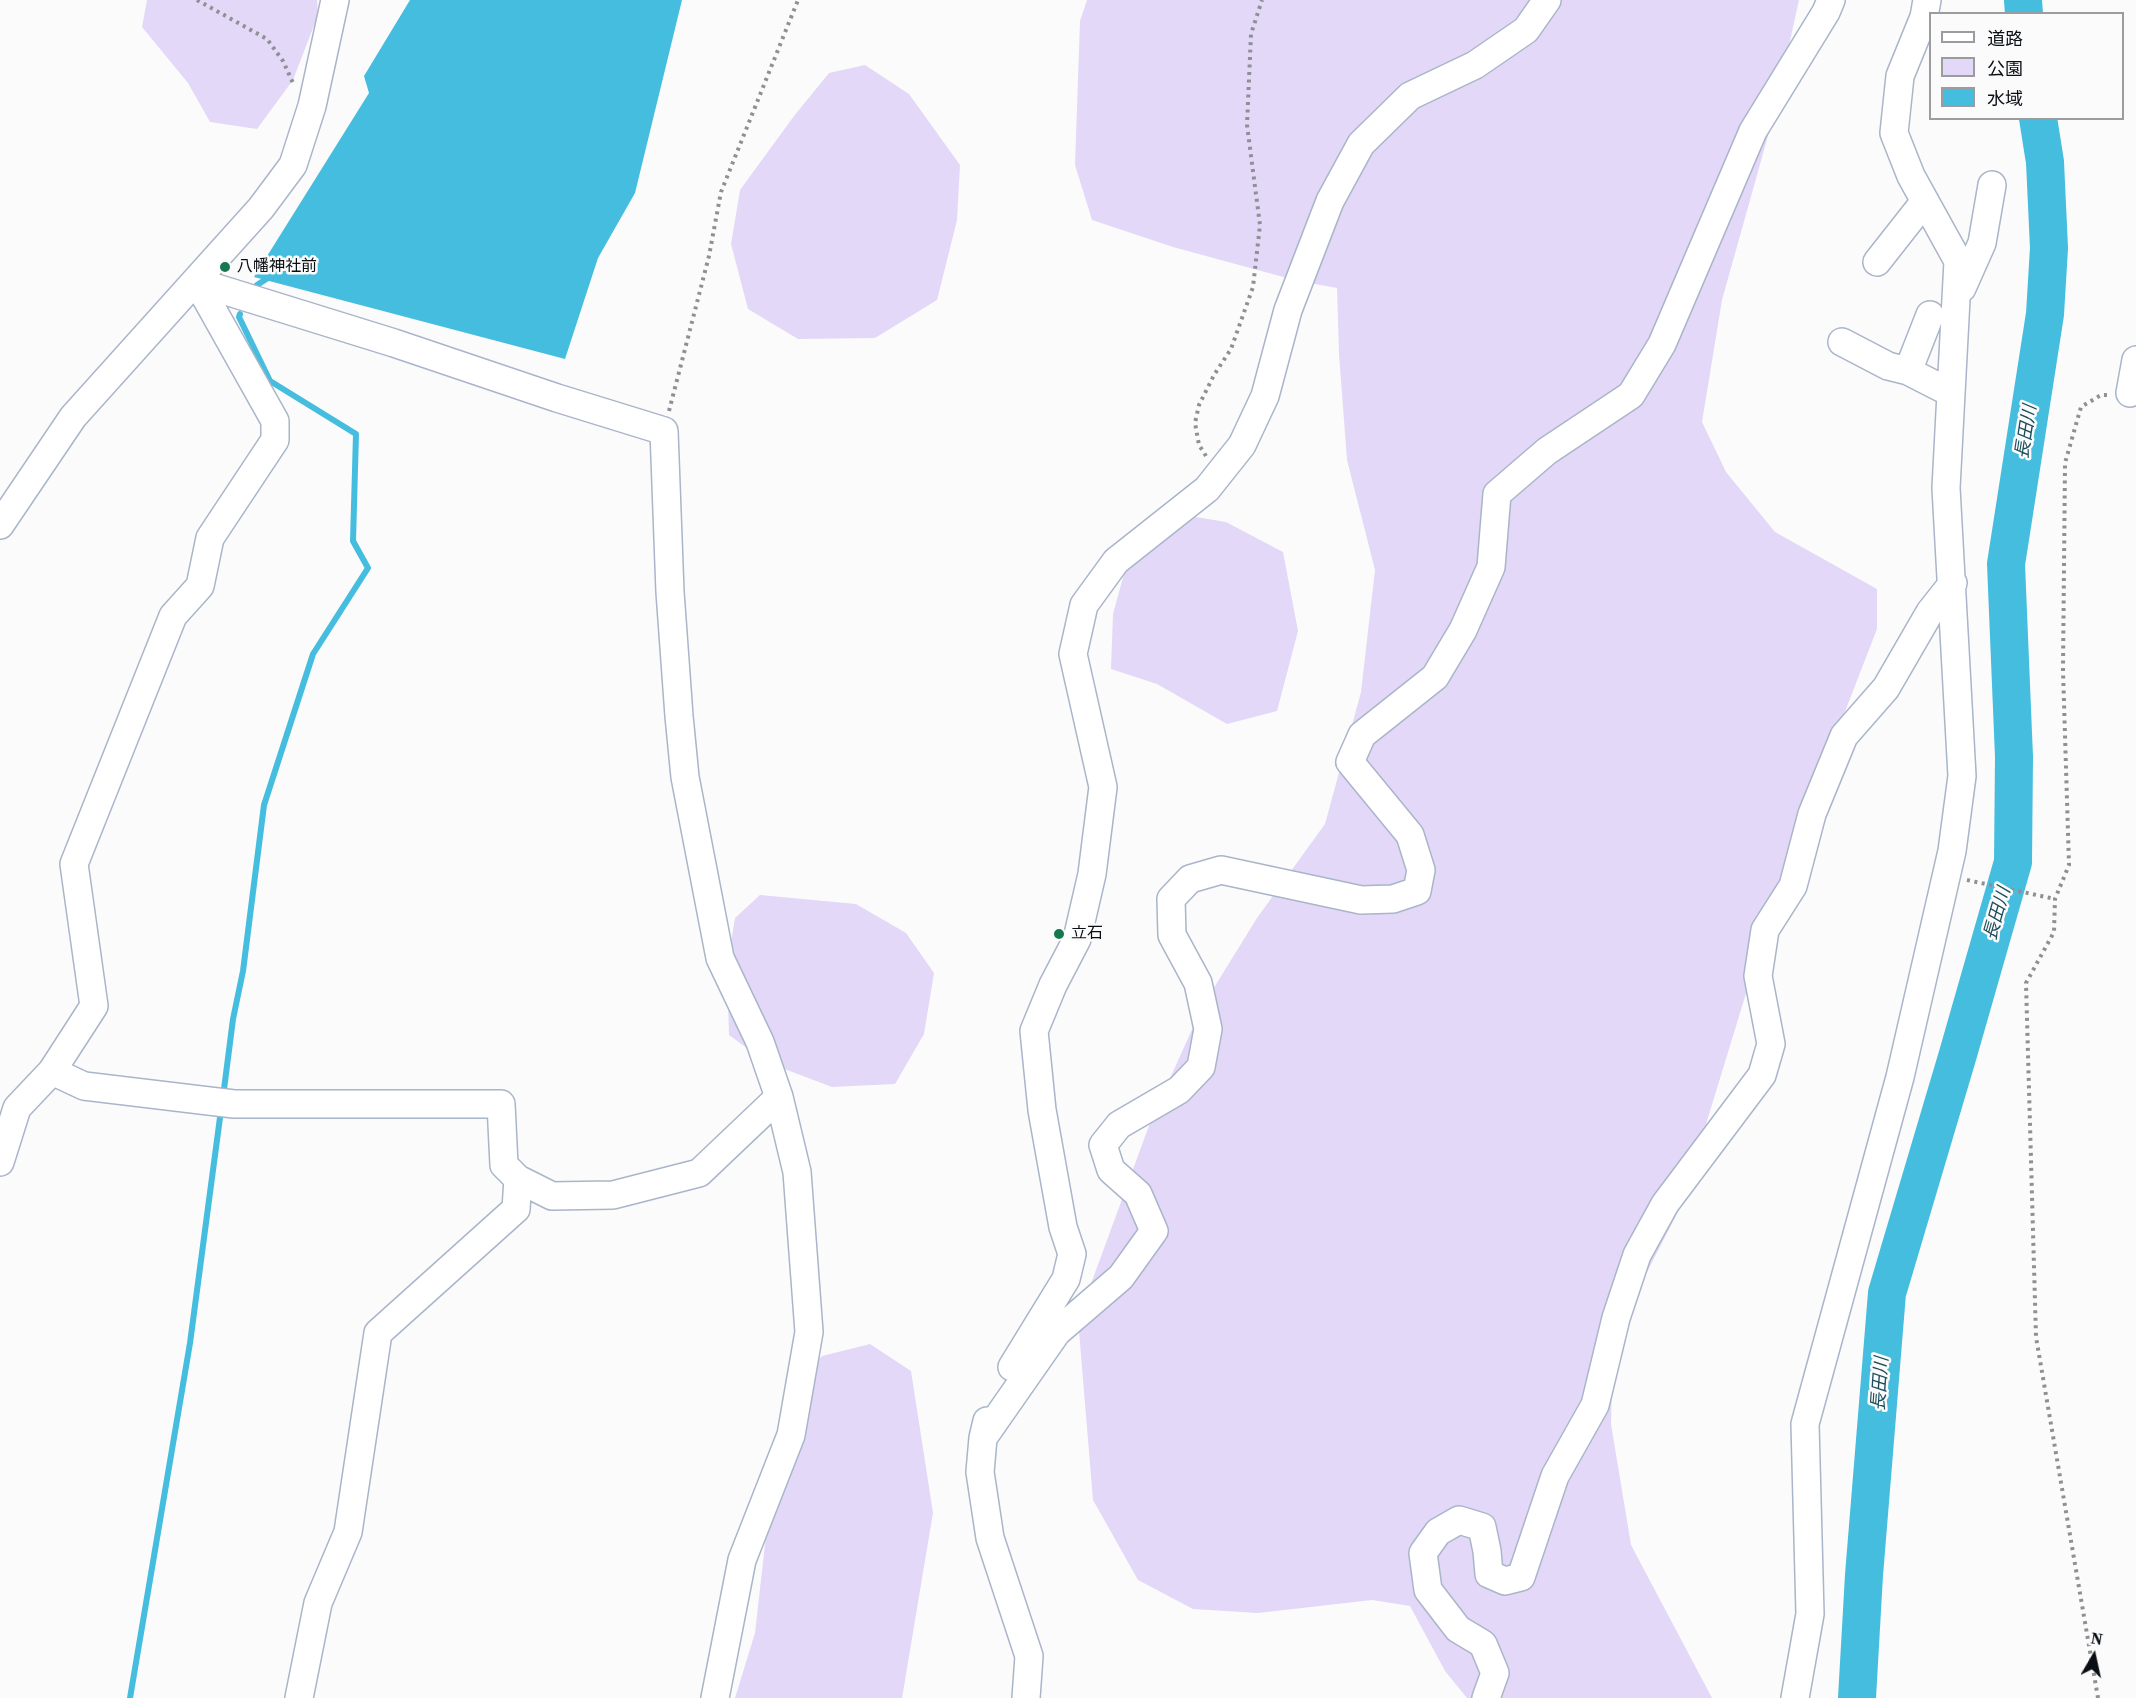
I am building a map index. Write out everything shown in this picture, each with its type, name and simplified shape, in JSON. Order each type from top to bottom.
[{"type":"street","points":[[0,525],[74,417],[261,208],[293,165],[312,106],[335,0]]},
{"type":"street","points":[[1026,1698],[1029,1656],[990,1538],[980,1472],[983,1438],[994,1396],[1066,1279],[1072,1254],[1063,1227],[1042,1110],[1034,1031],[1053,985],[1077,939],[1092,874],[1103,787],[1073,654],[1084,605],[1116,561],[1207,489],[1242,445],[1265,396],[1288,310],[1330,201],[1361,144],[1410,96],[1475,65],[1526,30],[1547,0]]},
{"type":"street","points":[[983,1438],[1057,1332],[1121,1277],[1154,1231],[1138,1194],[1111,1170],[1103,1145],[1119,1125],[1179,1090],[1202,1067],[1208,1029],[1198,983],[1172,934],[1171,899],[1190,879],[1221,870],[1361,900],[1393,899],[1416,891],[1421,870],[1410,836],[1350,762],[1362,735],[1436,677],[1463,630],[1491,567],[1497,494],[1547,450],[1631,395],[1662,344],[1753,130],[1826,12],[1831,0]]},
{"type":"street","points":[[1795,1698],[1810,1614],[1805,1424],[1900,1077],[1952,851],[1962,776],[1946,488],[1958,261],[1911,176],[1894,133],[1900,76],[1924,17],[1927,0]]},
{"type":"street","points":[[1956,300],[1982,243],[1992,185]]},
{"type":"street","points":[[1877,262],[1925,201]]},
{"type":"street","points":[[196,282],[664,430],[670,592],[685,777],[720,958],[760,1042],[780,1096],[797,1172],[808,1332],[791,1435],[742,1560],[715,1698]]},
{"type":"street","points":[[0,1162],[17,1108],[52,1071],[94,1006],[74,864],[173,616],[200,586],[210,538],[275,440],[275,421],[196,282]]},
{"type":"street","points":[[1908,371],[1930,315]]},
{"type":"street","points":[[1842,342],[1888,366],[1908,371],[1951,393]]},
{"type":"street","points":[[2130,393],[2136,360]]},
{"type":"street","points":[[1486,1698],[1495,1673],[1483,1644],[1458,1629],[1428,1590],[1423,1553],[1438,1532],[1459,1520],[1482,1527],[1489,1574],[1505,1581],[1521,1577],[1555,1476],[1595,1406],[1616,1318],[1637,1255],[1665,1204],[1762,1076],[1771,1044],[1758,976],[1765,930],[1792,886],[1812,814],[1844,736],[1886,688],[1930,612],[1953,583]]},
{"type":"street","points":[[52,1071],[84,1086],[221,1102],[501,1104],[504,1165],[518,1179],[552,1196],[613,1196],[699,1173],[780,1096]]},
{"type":"street","points":[[299,1698],[318,1603],[348,1532],[378,1333],[516,1209],[518,1179]]},
{"type":"path","points":[[197,0],[267,39],[283,62],[299,94],[312,106]]},
{"type":"path","points":[[664,430],[709,256],[721,192],[798,0]]},
{"type":"path","points":[[1219,473],[1199,445],[1195,423],[1198,405],[1231,349],[1252,287],[1260,225],[1247,126],[1251,34],[1262,0]]},
{"type":"path","points":[[2098,1698],[2036,1337],[2026,983],[2054,932],[2055,899],[2069,865],[2063,670],[2065,463],[2081,407],[2101,395],[2130,393]]},
{"type":"path","points":[[1958,879],[2055,899]]},
{"type":"green space","points":[[147,0],[317,0],[318,15],[293,80],[257,129],[210,122],[188,83],[142,27]]},
{"type":"green space","points":[[1087,0],[1799,0],[1773,118],[1722,300],[1702,422],[1726,472],[1775,532],[1877,589],[1877,629],[1784,869],[1681,1206],[1613,1338],[1611,1424],[1631,1545],[1712,1698],[1467,1698],[1445,1671],[1410,1606],[1372,1600],[1258,1613],[1193,1609],[1138,1580],[1093,1500],[1078,1319],[1150,1123],[1202,1007],[1257,918],[1325,824],[1361,692],[1375,570],[1347,460],[1339,354],[1337,288],[1298,281],[1173,247],[1092,220],[1075,165],[1080,21]]},
{"type":"green space","points":[[865,65],[909,94],[960,165],[957,220],[937,300],[875,338],[798,339],[748,309],[731,244],[740,190],[794,116],[829,73]]},
{"type":"green space","points":[[1172,513],[1226,522],[1283,552],[1298,631],[1277,711],[1227,724],[1157,684],[1111,669],[1113,614],[1131,548]]},
{"type":"green space","points":[[760,895],[856,904],[906,933],[934,973],[924,1034],[895,1084],[832,1087],[766,1062],[729,1035],[727,966],[735,918]]},
{"type":"green space","points":[[870,1344],[911,1371],[933,1513],[902,1698],[735,1698],[755,1633],[768,1518],[790,1390],[822,1356]]},
{"type":"water","points":[[410,0],[682,0],[635,193],[598,258],[565,359],[254,277],[369,93],[364,76]]},
{"type":"waterway","name":"長田川","points":[[2023,0],[2024,12]]},
{"type":"waterway","name":"長田川","points":[[1857,1698],[1864,1575],[1887,1293],[2013,862],[2014,757],[2006,564],[2045,314],[2049,248],[2045,162],[2038,120]]},
{"type":"waterway","points":[[257,285],[271,276]]},
{"type":"waterway","points":[[223,1097],[233,1019],[243,971],[264,805],[313,654],[368,568],[353,541],[356,434],[270,381],[239,317],[240,314]]},
{"type":"waterway","points":[[130,1698],[190,1343],[221,1110]]},
{"type":"place","name":"八幡神社前","points":[[225,267]]},
{"type":"place","name":"立石","points":[[1059,934]]}]
